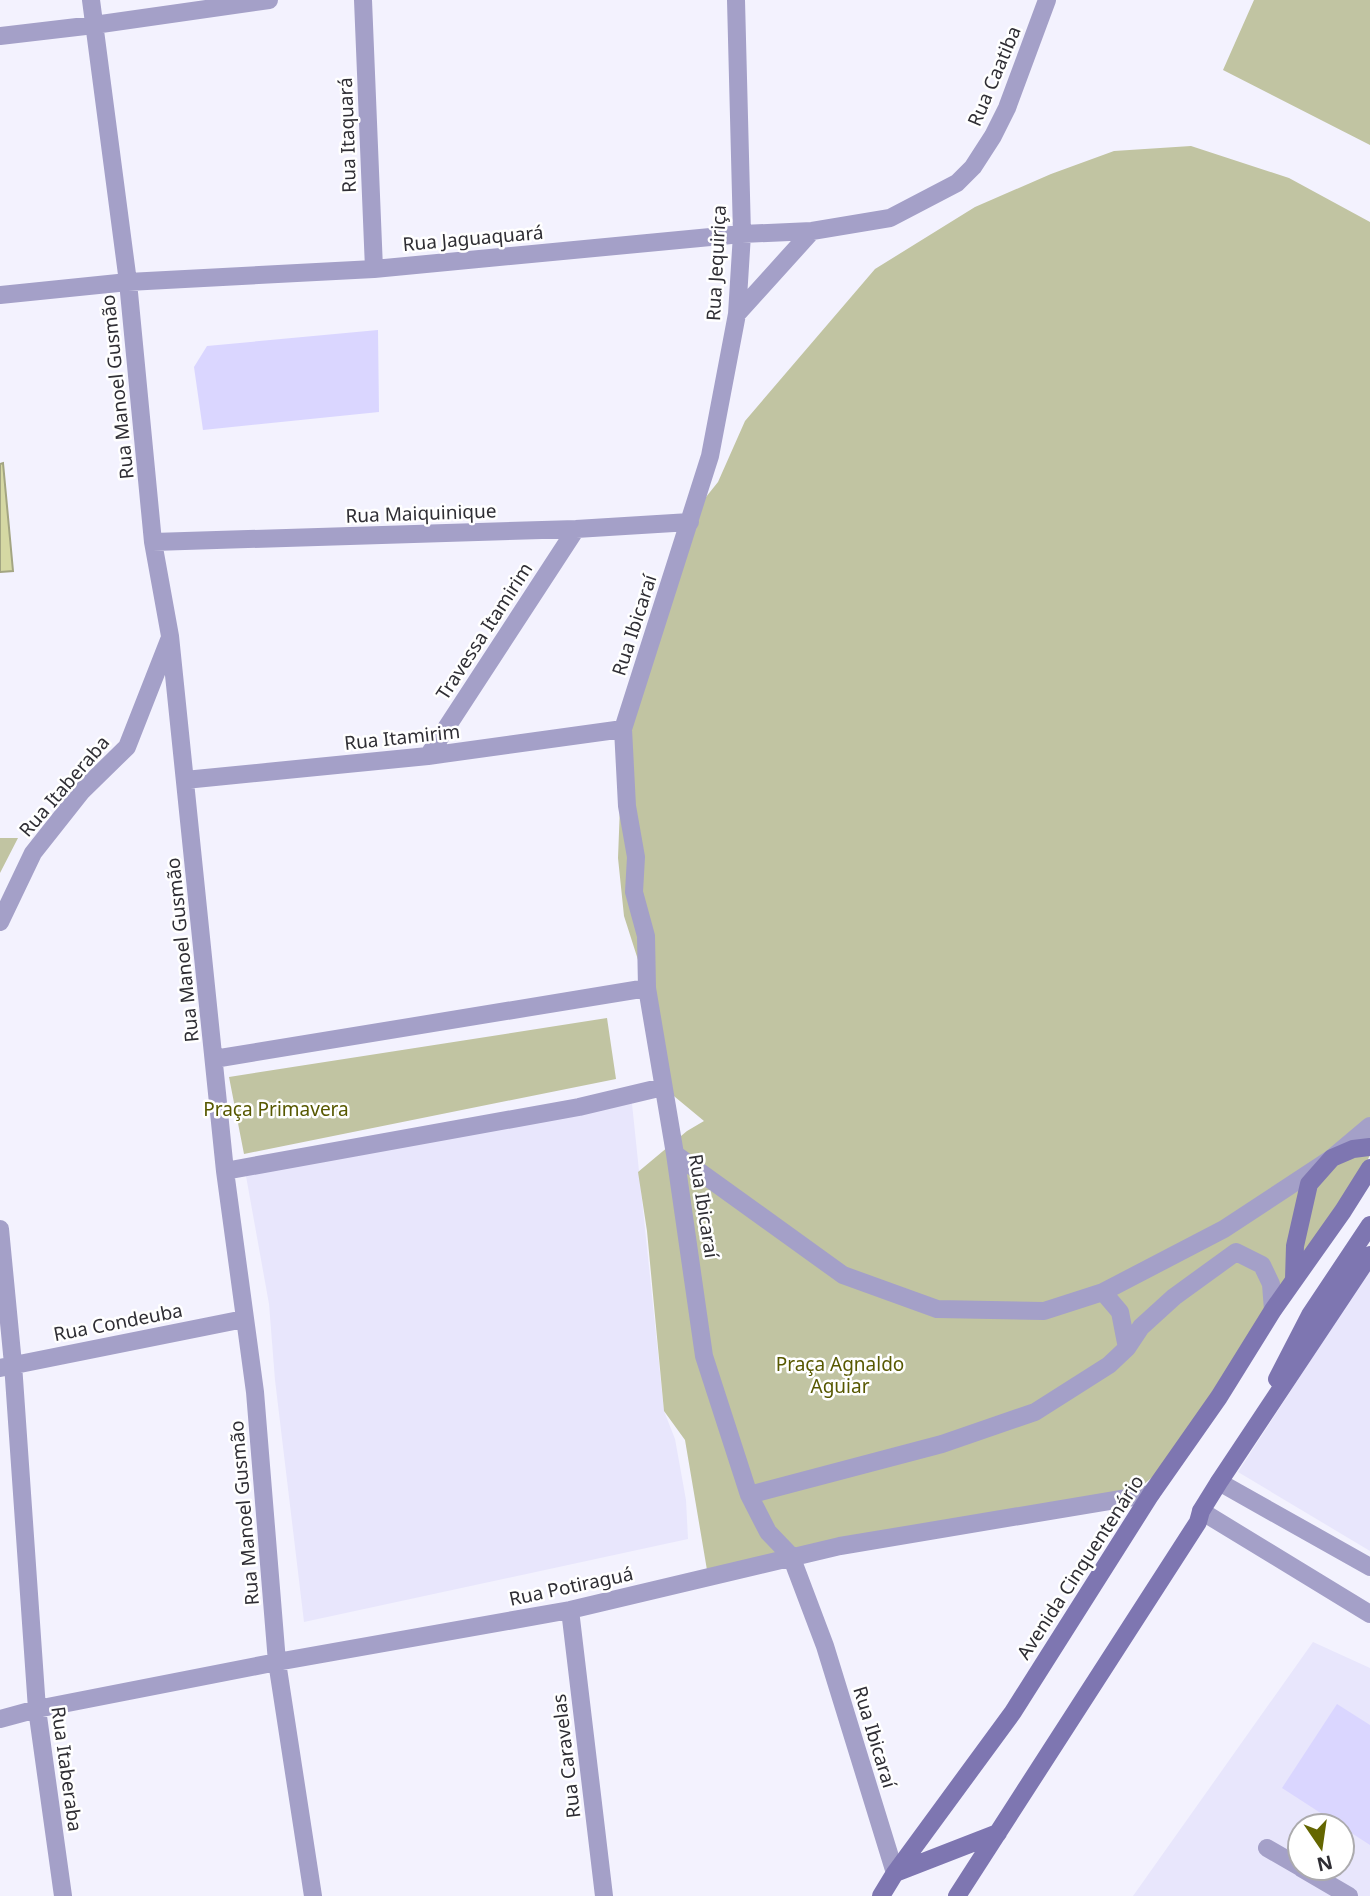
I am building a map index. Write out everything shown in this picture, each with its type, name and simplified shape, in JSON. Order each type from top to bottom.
[{"type":"main road","points":[[1294,1279],[1295,1246],[1309,1184],[1332,1158],[1353,1149],[1370,1147]]},
{"type":"main road","name":"Avenida Cinquentenário","points":[[881,1896],[1013,1712],[1151,1494],[1219,1397],[1273,1310],[1370,1168]]},
{"type":"main road","points":[[1240,1451],[1310,1315],[1370,1226]]},
{"type":"main road","points":[[957,1896],[1198,1522],[1201,1511],[1219,1482],[1370,1255]]},
{"type":"main road","points":[[895,1873],[998,1833]]},
{"type":"street","name":"Rua Manoel Gusmão","points":[[91,0],[128,282],[153,542],[170,636],[225,1171],[255,1392],[277,1662],[313,1896]]},
{"type":"street","points":[[0,36],[268,0]]},
{"type":"street","name":"Rua Itaquará","points":[[363,0],[374,269]]},
{"type":"street","name":"Rua Jequiriça","points":[[690,522],[710,456],[737,314],[742,234],[736,0]]},
{"type":"street","name":"Rua Caatiba","points":[[943,192],[965,175],[993,136],[1007,108],[1047,0]]},
{"type":"street","name":"Rua Jaguaquará","points":[[0,295],[128,282],[374,269],[742,234],[812,231],[890,218],[943,192]]},
{"type":"street","points":[[737,314],[812,231]]},
{"type":"street","name":"Rua Maiquinique","points":[[153,542],[576,529],[690,522]]},
{"type":"street","name":"Rua Ibicaraí","points":[[690,522],[623,729],[627,806],[636,857],[635,892],[646,936],[647,988],[675,1154],[704,1356],[750,1495],[768,1532],[791,1556],[825,1646],[895,1873]]},
{"type":"street","name":"Travessa Itamirim","points":[[428,756],[576,529]]},
{"type":"street","name":"Rua Itaberaba","points":[[0,922],[33,853],[82,791],[127,747],[170,636]]},
{"type":"street","name":"Rua Itamirim","points":[[185,779],[428,756],[623,729]]},
{"type":"street","points":[[214,1059],[647,988]]},
{"type":"street","points":[[225,1171],[579,1107],[663,1087]]},
{"type":"street","points":[[675,1154],[843,1275],[937,1309],[1044,1311],[1103,1292],[1224,1229],[1332,1158],[1370,1126]]},
{"type":"street","name":"Rua Itaberaba","points":[[0,1229],[7,1366],[37,1709],[63,1896]]},
{"type":"street","points":[[750,1495],[943,1444],[1035,1412],[1109,1365],[1127,1348],[1141,1327],[1174,1297],[1236,1252],[1262,1265],[1271,1284],[1273,1310]]},
{"type":"street","points":[[1103,1292],[1120,1312],[1127,1348]]},
{"type":"street","name":"Rua Condeuba","points":[[7,1366],[244,1319]]},
{"type":"street","points":[[1219,1482],[1370,1567]]},
{"type":"street","name":"Rua Potiraguá","points":[[0,1719],[37,1709],[277,1662],[570,1610],[791,1556],[1151,1494]]},
{"type":"street","points":[[1201,1511],[1370,1614]]},
{"type":"street","name":"Rua Caravelas","points":[[570,1610],[604,1896]]},
{"type":"street","points":[[1267,1848],[1286,1859]]},
{"type":"street","points":[[1325,1882],[1349,1896]]},
{"type":"shaded area","points":[[3,463],[13,571],[0,572],[0,464]]},
{"type":"shaded area","points":[[631,1094],[664,1411],[675,1439],[686,1500],[688,1539],[304,1622],[275,1380],[269,1304],[246,1176]]},
{"type":"shaded area","points":[[1370,1269],[1370,1551],[1238,1472]]},
{"type":"shaded area","points":[[1313,1642],[1370,1668],[1370,1896],[1133,1896]]},
{"type":"green space","points":[[1254,0],[1370,0],[1370,145],[1223,70]]},
{"type":"green space","name":"Praça Agnaldo Aguiar","points":[[1191,146],[1289,178],[1370,222],[1370,1155],[1343,1211],[1178,1456],[1132,1494],[707,1570],[685,1440],[664,1411],[647,1231],[638,1172],[687,1131],[704,1121],[663,1087],[647,988],[624,916],[618,858],[623,729],[698,507],[718,482],[745,421],[875,269],[975,207],[1051,174],[1114,151]]},
{"type":"green space","points":[[0,838],[18,838],[0,873]]},
{"type":"green space","name":"Praça Primavera","points":[[607,1018],[616,1079],[244,1154],[229,1077]]},
{"type":"building","points":[[378,330],[379,412],[203,430],[194,367],[207,346]]},
{"type":"building","points":[[1337,1704],[1370,1725],[1370,1845],[1356,1836],[1356,1812],[1319,1812],[1282,1788]]}]
